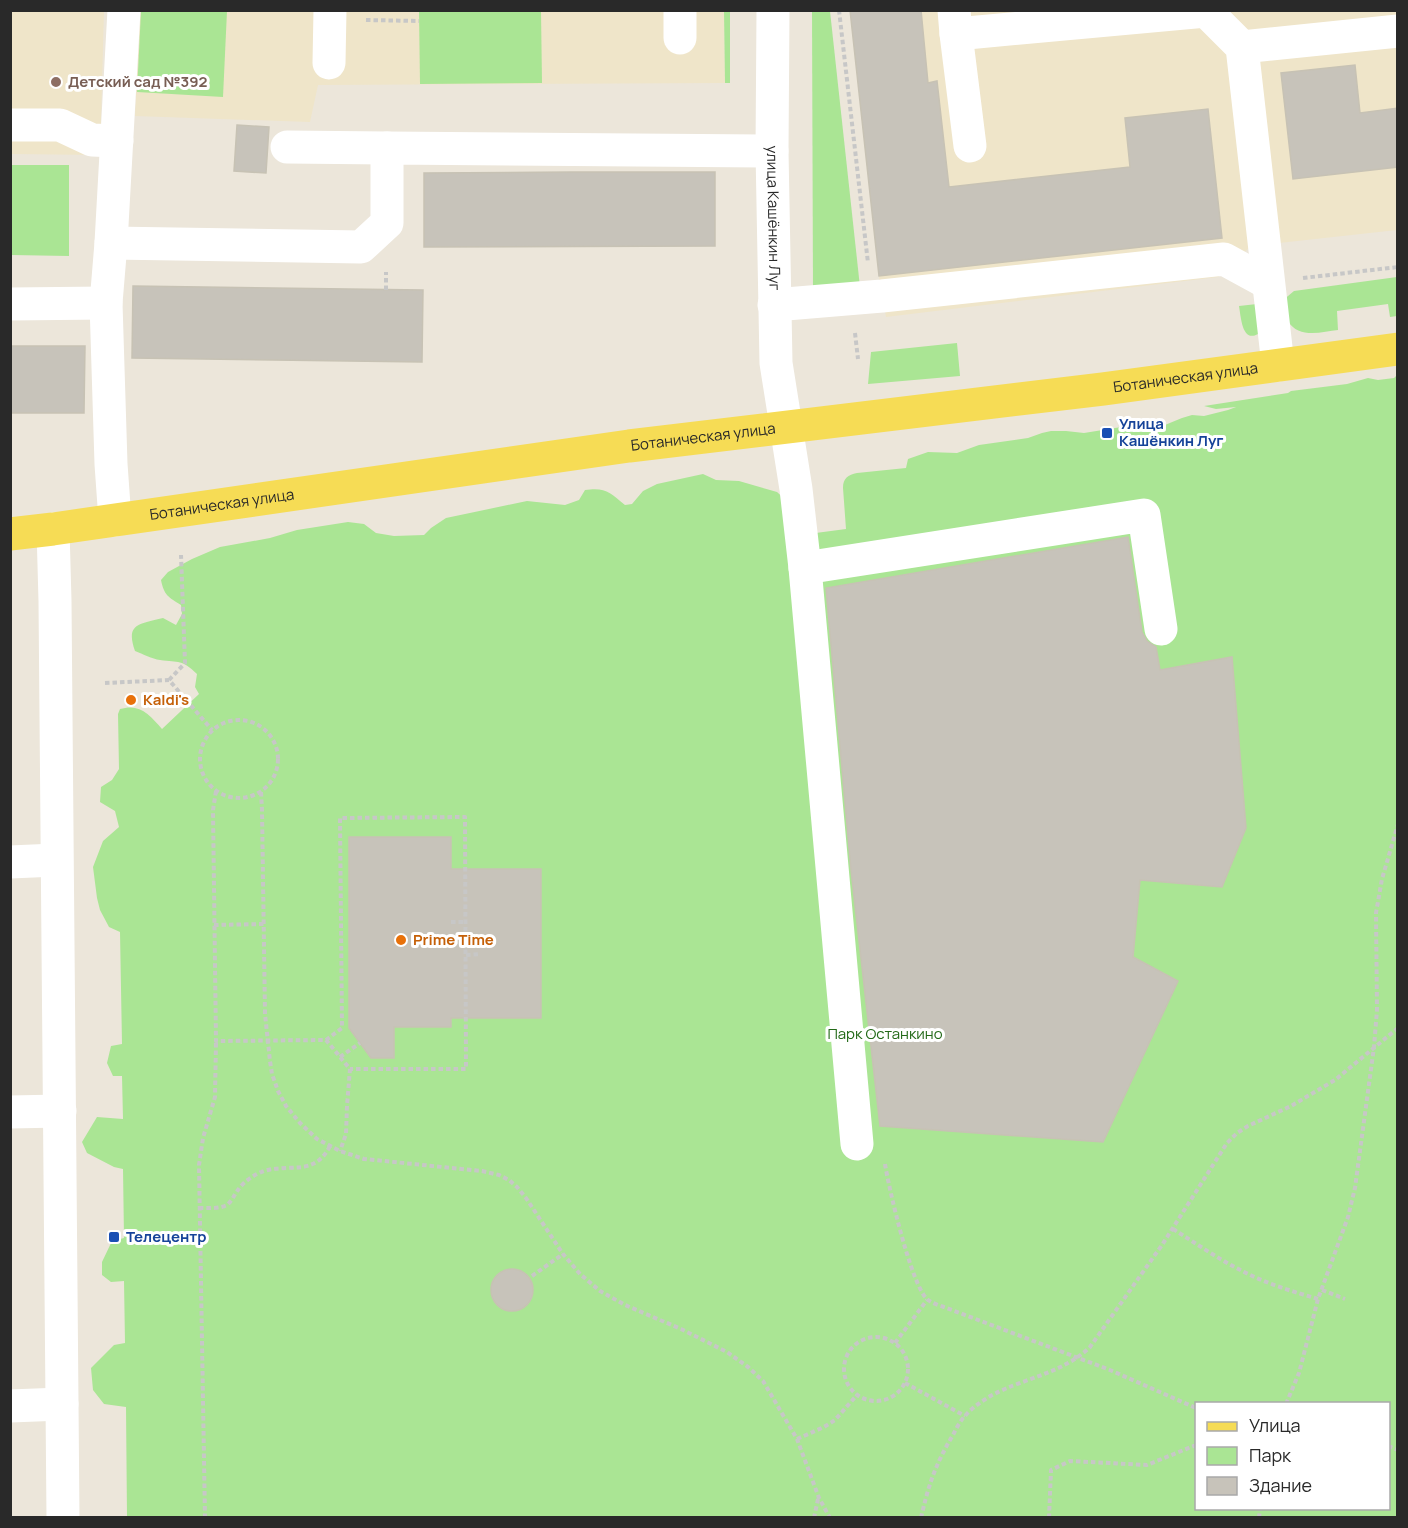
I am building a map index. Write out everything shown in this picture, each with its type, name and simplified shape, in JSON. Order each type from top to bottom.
[{"type":"main road","name":"Ботаническая улица","points":[[10,534],[629,446],[1103,389],[1398,350]]},
{"type":"street","points":[[115,520],[106,303],[124,10]]},
{"type":"street","name":"улица Кашёнкин Луг","points":[[773,10],[772,151],[776,363],[806,568],[857,1144]]},
{"type":"street","points":[[970,146],[955,22],[1206,11],[1242,47],[1278,365]]},
{"type":"street","points":[[329,63],[330,15]]},
{"type":"street","points":[[1242,47],[1398,31]]},
{"type":"street","points":[[10,125],[60,125],[92,140],[117,141]]},
{"type":"street","points":[[287,147],[772,151]]},
{"type":"street","points":[[111,243],[362,247],[387,223],[387,148]]},
{"type":"street","points":[[774,305],[872,297],[1224,259],[1269,282]]},
{"type":"street","points":[[10,304],[106,303]]},
{"type":"street","points":[[806,568],[1144,515],[1161,629]]},
{"type":"street","points":[[53,529],[63,1518]]},
{"type":"street","points":[[10,862],[56,860]]},
{"type":"street","points":[[10,1112],[60,1111]]},
{"type":"street","points":[[10,1406],[62,1404]]},
{"type":"path","points":[[839,10],[872,297]]},
{"type":"path","points":[[330,15],[419,21]]},
{"type":"path","points":[[855,332],[858,359]]},
{"type":"path","points":[[105,683],[169,680],[185,663],[181,555]]},
{"type":"path","points":[[169,680],[212,730]]},
{"type":"path","points":[[238,719],[253,722],[264,729],[273,741],[278,754],[277,769],[271,782],[261,792],[246,797],[230,797],[216,791],[207,782],[200,768],[200,754],[204,741],[212,730],[224,722],[238,719]]},
{"type":"path","points":[[205,1518],[199,1208],[200,1153],[215,1097],[213,810],[216,791]]},
{"type":"path","points":[[261,792],[267,1041],[272,1074],[278,1091],[300,1124],[316,1139],[340,1151],[364,1159],[482,1171],[499,1175],[517,1187],[563,1254],[580,1274],[600,1291],[727,1352],[763,1381],[797,1439],[819,1498],[830,1518]]},
{"type":"path","points":[[216,1041],[326,1040],[342,1028],[340,818],[465,817],[466,1069],[351,1070],[326,1040]]},
{"type":"path","points":[[1287,1402],[1299,1373],[1318,1299],[1348,1217],[1355,1188],[1377,1010],[1376,913],[1398,824]]},
{"type":"path","points":[[451,922],[466,922]]},
{"type":"path","points":[[214,925],[264,924]]},
{"type":"path","points":[[466,955],[480,954]]},
{"type":"path","points":[[921,1518],[935,1469],[964,1416],[997,1393],[1079,1358],[1090,1347],[1173,1229],[1227,1143],[1248,1126],[1291,1106],[1335,1080],[1398,1028]]},
{"type":"path","points":[[340,1058],[360,1043]]},
{"type":"path","points":[[340,1151],[346,1134],[351,1070]]},
{"type":"path","points":[[199,1208],[217,1208],[227,1204],[238,1189],[263,1171],[314,1164],[324,1156],[330,1146]]},
{"type":"path","points":[[885,1161],[890,1191],[911,1267],[918,1288],[927,1300],[1079,1358],[1195,1407]]},
{"type":"path","points":[[1173,1229],[1234,1267],[1258,1279],[1318,1299]]},
{"type":"path","points":[[532,1276],[563,1254]]},
{"type":"path","points":[[1322,1290],[1346,1299]]},
{"type":"path","points":[[895,1343],[927,1300]]},
{"type":"path","points":[[871,1338],[884,1338],[895,1343],[906,1359],[908,1371],[905,1383],[898,1393],[886,1400],[868,1400],[857,1395],[844,1374],[845,1361],[850,1350],[860,1342],[871,1338]]},
{"type":"path","points":[[905,1383],[964,1416]]},
{"type":"path","points":[[797,1439],[835,1420],[857,1395]]},
{"type":"path","points":[[1049,1518],[1051,1470],[1070,1461],[1147,1465],[1195,1447]]},
{"type":"path","points":[[814,1518],[819,1498]]},
{"type":"shaded area","name":"Детский сад №392","points":[[11,11],[104,11],[100,155],[11,154]]},
{"type":"shaded area","points":[[140,11],[724,11],[725,83],[318,85],[310,122],[135,116]]},
{"type":"shaded area","points":[[850,11],[1397,11],[1397,230],[1251,246],[1218,277],[886,317],[879,276]]},
{"type":"green space","points":[[141,11],[227,11],[223,97],[137,92]]},
{"type":"green space","points":[[419,11],[541,11],[542,83],[420,84]]},
{"type":"green space","points":[[724,11],[730,11],[730,83],[725,83]]},
{"type":"green space","points":[[812,11],[830,11],[860,287],[813,293]]},
{"type":"green space","points":[[11,165],[69,165],[69,256],[11,255]]},
{"type":"green space","points":[[1397,277],[1397,316],[1390,317],[1388,304],[1337,311],[1338,330],[1318,333],[1298,330],[1292,327],[1287,319],[1282,301],[1294,291]]},
{"type":"green space","points":[[1257,304],[1259,328],[1258,334],[1253,336],[1245,332],[1243,328],[1239,306]]},
{"type":"green space","points":[[957,343],[960,376],[868,384],[871,352]]},
{"type":"green space","name":"Парк Останкино","points":[[1397,375],[1397,1517],[127,1517],[126,1407],[104,1404],[93,1390],[91,1368],[114,1345],[125,1343],[124,1281],[111,1282],[102,1275],[102,1262],[112,1241],[124,1238],[123,1169],[114,1167],[87,1153],[82,1142],[97,1117],[123,1119],[122,1076],[113,1076],[107,1063],[111,1046],[122,1044],[120,932],[109,927],[100,910],[93,867],[103,841],[119,827],[115,811],[100,802],[101,787],[112,780],[119,769],[118,714],[120,709],[139,709],[149,715],[162,729],[199,694],[195,687],[197,674],[192,669],[180,662],[157,659],[135,651],[132,642],[133,630],[137,626],[163,618],[176,625],[182,614],[181,605],[167,595],[162,585],[161,580],[168,572],[220,547],[270,538],[297,530],[348,522],[364,524],[376,533],[394,536],[424,535],[446,518],[527,501],[565,505],[579,500],[585,490],[602,490],[625,505],[632,504],[643,491],[657,484],[703,474],[716,480],[739,481],[777,492],[792,506],[793,536],[846,529],[843,488],[847,478],[857,473],[906,468],[908,459],[928,452],[957,453],[979,445],[1028,438],[1051,431],[1084,433],[1146,423],[1160,427],[1192,415],[1204,416],[1236,407],[1216,409],[1204,406],[1347,384],[1368,378],[1378,380],[1394,378]]},
{"type":"building","points":[[850,10],[921,10],[928,83],[937,81],[949,187],[1130,167],[1125,118],[1208,109],[1222,238],[879,276]]},
{"type":"building","points":[[1355,65],[1360,113],[1398,108],[1398,167],[1293,179],[1281,73]]},
{"type":"building","points":[[237,125],[269,127],[266,173],[234,171]]},
{"type":"building","points":[[715,172],[715,246],[424,247],[424,173]]},
{"type":"building","points":[[133,286],[423,290],[422,362],[132,358]]},
{"type":"building","points":[[10,346],[85,346],[84,413],[10,413]]},
{"type":"building","points":[[1128,537],[1142,632],[1147,641],[1156,647],[1160,670],[1232,657],[1246,828],[1222,887],[1140,880],[1133,957],[1178,981],[1103,1142],[880,1126],[851,870],[826,588]]},
{"type":"building","points":[[349,837],[451,837],[451,869],[541,869],[541,1018],[451,1018],[451,1027],[394,1027],[394,1058],[371,1058],[349,1028]]},
{"type":"building","points":[[512,1269],[520,1270],[527,1275],[532,1282],[532,1298],[527,1305],[520,1310],[512,1311],[504,1310],[497,1305],[492,1298],[491,1290],[492,1282],[497,1275],[504,1270]]},
{"type":"place","name":"Детский сад №392","points":[[56,82]]},
{"type":"place","name":"Улица Кашёнкин Луг","points":[[1107,433]]},
{"type":"place","name":"Kaldi's","points":[[131,700]]},
{"type":"place","name":"Prime Time","points":[[401,940]]},
{"type":"place","name":"Телецентр","points":[[114,1237]]}]
